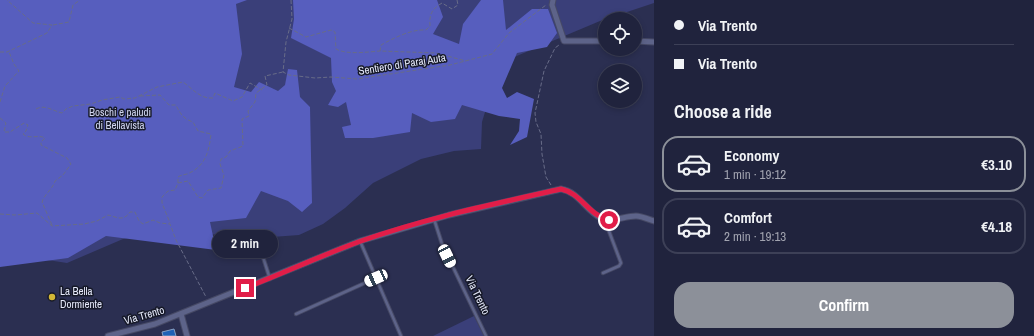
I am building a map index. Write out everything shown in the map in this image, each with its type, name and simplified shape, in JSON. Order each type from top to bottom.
[{"type":"street","points":[[552,3],[564,41],[598,41]]},
{"type":"street","points":[[642,42],[654,42]]},
{"type":"street","name":"Via Trento","points":[[110,336],[155,324],[270,279],[360,241],[434,218],[553,190],[570,190],[590,210],[607,220]]},
{"type":"street","points":[[607,220],[636,216],[654,220]]},
{"type":"street","name":"Via Trento","points":[[181,314],[187,336]]},
{"type":"lane","name":"Via Trento","points":[[434,218],[442,244],[486,336]]},
{"type":"lane","points":[[604,273],[620,266],[621,263],[607,226],[607,220]]},
{"type":"lane","points":[[257,238],[270,279]]},
{"type":"lane","points":[[360,241],[400,336]]},
{"type":"lane","points":[[296,314],[376,278]]},
{"type":"path","points":[[7,0],[33,23],[52,25],[69,22],[73,5],[80,0]]},
{"type":"path","points":[[178,183],[188,181],[198,197],[202,198],[208,190],[221,188],[224,175],[220,164],[220,159],[226,157],[230,151],[243,146],[242,119],[249,116],[248,111],[255,102],[256,93],[267,85],[266,76],[283,72],[282,68],[292,19],[291,0]]},
{"type":"path","points":[[380,51],[381,45],[412,31],[426,30],[430,26],[430,17],[433,8],[442,3],[452,9],[458,5],[457,0]]},
{"type":"path","name":"Sentiero di Paraj Auta","points":[[283,72],[289,75],[316,78],[331,77],[357,80],[376,78],[401,72],[450,65],[466,61],[492,54],[509,33],[544,5],[552,3]]},
{"type":"path","points":[[0,52],[9,51],[47,33],[52,25]]},
{"type":"path","points":[[289,28],[306,36],[331,30],[335,32],[336,49],[344,53],[352,50],[360,53],[380,51],[436,53],[466,61]]},
{"type":"path","points":[[553,190],[546,176],[542,154],[541,134],[536,122],[535,113],[544,71],[555,48],[564,41]]},
{"type":"path","points":[[0,102],[5,86],[19,71],[14,64],[9,51]]},
{"type":"path","points":[[36,109],[40,107],[48,108],[62,113],[72,106],[91,104],[102,100],[120,97],[124,100],[139,96],[162,85],[183,82],[195,93],[207,98],[213,98],[215,93],[233,101],[242,97],[250,83],[262,90]]},
{"type":"path","points":[[139,96],[160,95],[169,105],[176,105],[180,113],[186,120],[193,122],[198,131],[211,134],[209,148],[205,155],[204,163],[199,168],[178,177],[178,183],[174,190],[168,191],[162,197],[162,203],[176,240],[209,303]]},
{"type":"path","points":[[0,118],[6,124],[4,132],[10,132],[24,123],[28,125],[23,134],[25,136],[40,136],[45,138],[41,142],[41,145],[67,158],[71,164],[63,175],[55,181],[54,185],[44,196],[42,202],[52,226]]},
{"type":"path","points":[[0,214],[15,215],[37,213],[52,226],[84,224],[97,221],[108,215],[121,219],[126,217],[130,212],[135,212],[139,221],[143,224],[153,220],[171,226]]},
{"type":"green space","name":"Boschi e paludi di Bellavista","points":[[0,0],[654,0],[654,3],[627,12],[598,12],[598,22],[512,58],[492,89],[482,122],[481,149],[454,151],[421,159],[373,183],[345,208],[323,224],[299,235],[272,237],[227,233],[191,237],[158,231],[123,239],[67,263],[15,255]]},
{"type":"green space","points":[[0,0],[247,0],[236,4],[242,54],[234,87],[251,92],[259,82],[278,91],[285,85],[288,69],[297,70],[300,97],[310,107],[312,203],[302,212],[288,201],[261,191],[246,218],[210,222],[216,250],[106,236],[68,258],[0,267]]},
{"type":"green space","points":[[293,0],[437,0],[443,17],[433,34],[459,44],[463,24],[481,0],[503,0],[506,30],[532,9],[548,9],[557,33],[547,47],[517,53],[502,88],[507,98],[517,92],[534,99],[527,137],[510,145],[519,131],[520,119],[499,116],[462,105],[455,119],[431,122],[412,113],[410,132],[373,138],[345,138],[342,127],[351,125],[346,102],[338,107],[328,105],[336,91],[332,82],[331,58],[291,38],[294,19]]},
{"type":"green space","points":[[474,316],[484,336],[433,336]]},
{"type":"building","points":[[174,329],[176,336],[163,336],[162,332]]},
{"type":"place","name":"La Bella Dormiente","points":[[52,297]]},
{"type":"route","points":[[245,288],[360,241],[404,227],[448,214],[561,189],[570,190],[590,210],[602,218],[609,220]]}]
